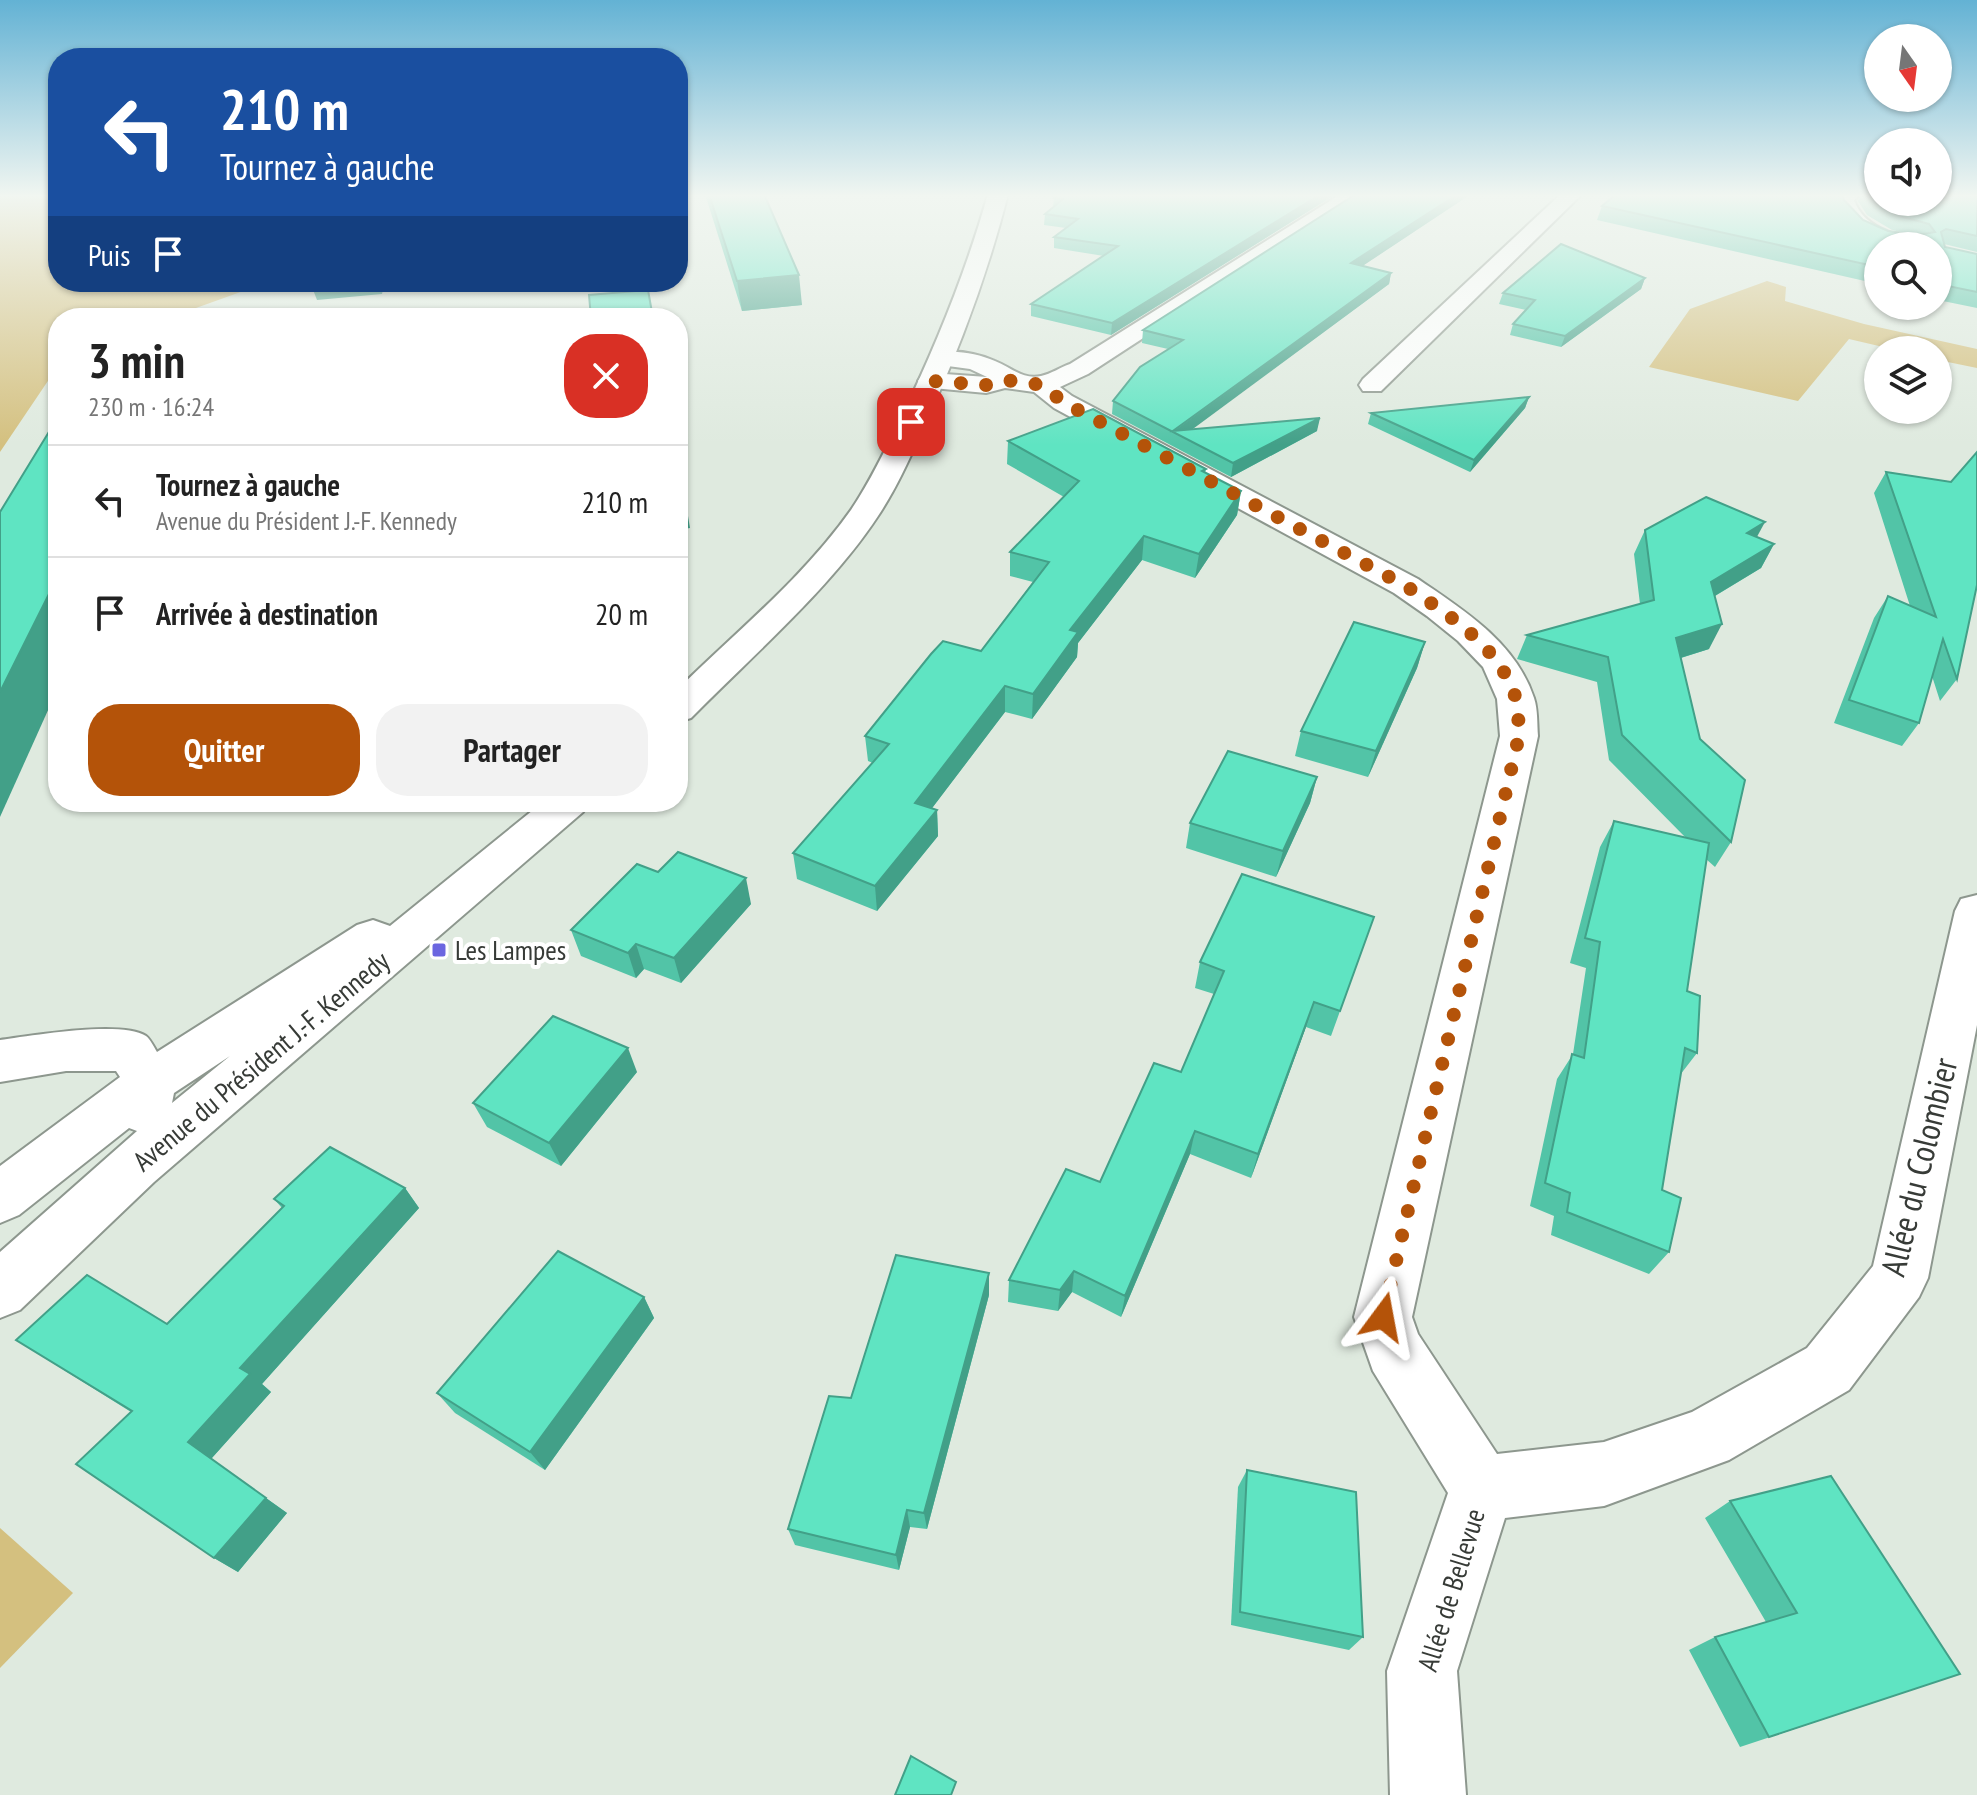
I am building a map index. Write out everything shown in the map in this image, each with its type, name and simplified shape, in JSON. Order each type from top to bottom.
[{"type":"street","points":[[688,700],[819,569],[864,514],[894,461],[936,370],[972,278]]},
{"type":"street","points":[[1023,383],[1079,369],[1222,278]]},
{"type":"street","points":[[1372,385],[1484,278]]},
{"type":"street","name":"Allée de Bellevue","points":[[936,370],[960,359],[997,369],[1406,586],[1454,618],[1496,658],[1516,699],[1519,736],[1383,1317],[1394,1350],[1482,1488],[1422,1671],[1428,1795]]},
{"type":"street","name":"Avenue du Président J.-F. Kennedy","points":[[0,1290],[135,1165],[557,812]]},
{"type":"street","name":"Avenue du Président J.-F. Kennedy","points":[[0,1198],[151,1082],[526,837]]},
{"type":"street","name":"Allée du Colombier","points":[[1482,1488],[1604,1474],[1707,1438],[1828,1369],[1899,1278],[1977,911]]},
{"type":"street","points":[[0,1061],[66,1051],[129,1051],[151,1082],[135,1165],[0,1208]]},
{"type":"shaded area","points":[[0,278],[48,278],[48,292],[240,292],[196,308],[48,308],[48,381],[0,452]]},
{"type":"shaded area","points":[[1767,281],[1786,287],[1785,301],[1918,336],[1864,336],[1864,343],[1849,339],[1798,401],[1649,367],[1690,309]]},
{"type":"shaded area","points":[[1952,343],[1977,349],[1977,368],[1952,363]]},
{"type":"shaded area","points":[[0,1528],[73,1593],[0,1668]]},
{"type":"building","points":[[736,278],[770,278],[737,281]]},
{"type":"building","points":[[1070,278],[1185,278],[1112,323],[1031,304]]},
{"type":"building","points":[[1225,278],[1384,278],[1173,431],[1320,418],[1233,463],[1113,401],[1140,367],[1183,340],[1143,330]]},
{"type":"building","points":[[1521,278],[1645,278],[1565,336],[1513,324],[1535,300],[1503,293]]},
{"type":"building","points":[[1952,278],[1977,278],[1977,292],[1952,287]]},
{"type":"building","points":[[648,292],[651,308],[590,308],[589,295]]},
{"type":"building","points":[[1529,397],[1474,460],[1371,413]]},
{"type":"building","points":[[1093,409],[1241,491],[1199,554],[1144,536],[1070,630],[1078,632],[1033,694],[1005,686],[915,803],[937,810],[875,886],[793,853],[889,744],[865,736],[931,654],[943,641],[981,651],[1049,562],[1010,552],[1079,481],[1008,441]]},
{"type":"building","points":[[48,433],[48,596],[0,692],[0,512]]},
{"type":"building","points":[[1977,452],[1977,585],[1957,679],[1943,639],[1919,723],[1849,700],[1888,596],[1936,617],[1886,472],[1951,482]]},
{"type":"building","points":[[1706,497],[1765,522],[1747,533],[1774,544],[1711,582],[1722,624],[1676,638],[1700,739],[1745,780],[1731,842],[1622,735],[1608,657],[1527,635],[1654,600],[1645,530]]},
{"type":"building","points":[[1354,622],[1425,642],[1376,751],[1301,731]]},
{"type":"building","points":[[1228,751],[1317,777],[1283,851],[1190,823]]},
{"type":"building","points":[[1614,821],[1709,843],[1687,991],[1700,996],[1697,1053],[1685,1048],[1662,1190],[1681,1198],[1669,1252],[1567,1212],[1570,1193],[1545,1183],[1572,1054],[1584,1058],[1600,942],[1585,938]]},
{"type":"building","points":[[678,852],[746,878],[674,958],[636,944],[628,953],[571,930],[637,864],[658,872]]},
{"type":"building","points":[[1242,874],[1374,917],[1340,1011],[1314,1002],[1258,1154],[1195,1131],[1125,1296],[1074,1271],[1060,1290],[1009,1280],[1066,1169],[1100,1182],[1154,1063],[1181,1072],[1224,971],[1200,962]]},
{"type":"building","points":[[553,1016],[628,1048],[549,1143],[473,1103]]},
{"type":"building","points":[[330,1147],[405,1188],[240,1368],[250,1374],[188,1442],[266,1498],[214,1558],[76,1464],[132,1411],[16,1340],[87,1275],[167,1324],[284,1206],[274,1199]]},
{"type":"building","points":[[558,1251],[644,1297],[530,1452],[437,1393]]},
{"type":"building","points":[[896,1255],[989,1273],[924,1513],[907,1510],[896,1555],[788,1529],[829,1396],[851,1398]]},
{"type":"building","points":[[1247,1470],[1356,1492],[1363,1637],[1240,1612]]},
{"type":"building","points":[[1831,1476],[1960,1674],[1769,1737],[1715,1637],[1797,1613],[1730,1501]]},
{"type":"building","points":[[911,1756],[956,1782],[951,1795],[895,1795]]},
{"type":"place","name":"Les Lampes","points":[[439,950]]},
{"type":"route","points":[[911,422],[931,381],[986,385],[1005,380],[1042,385],[1063,402],[1406,586],[1454,618],[1496,658],[1516,699],[1519,736],[1383,1317]]}]
